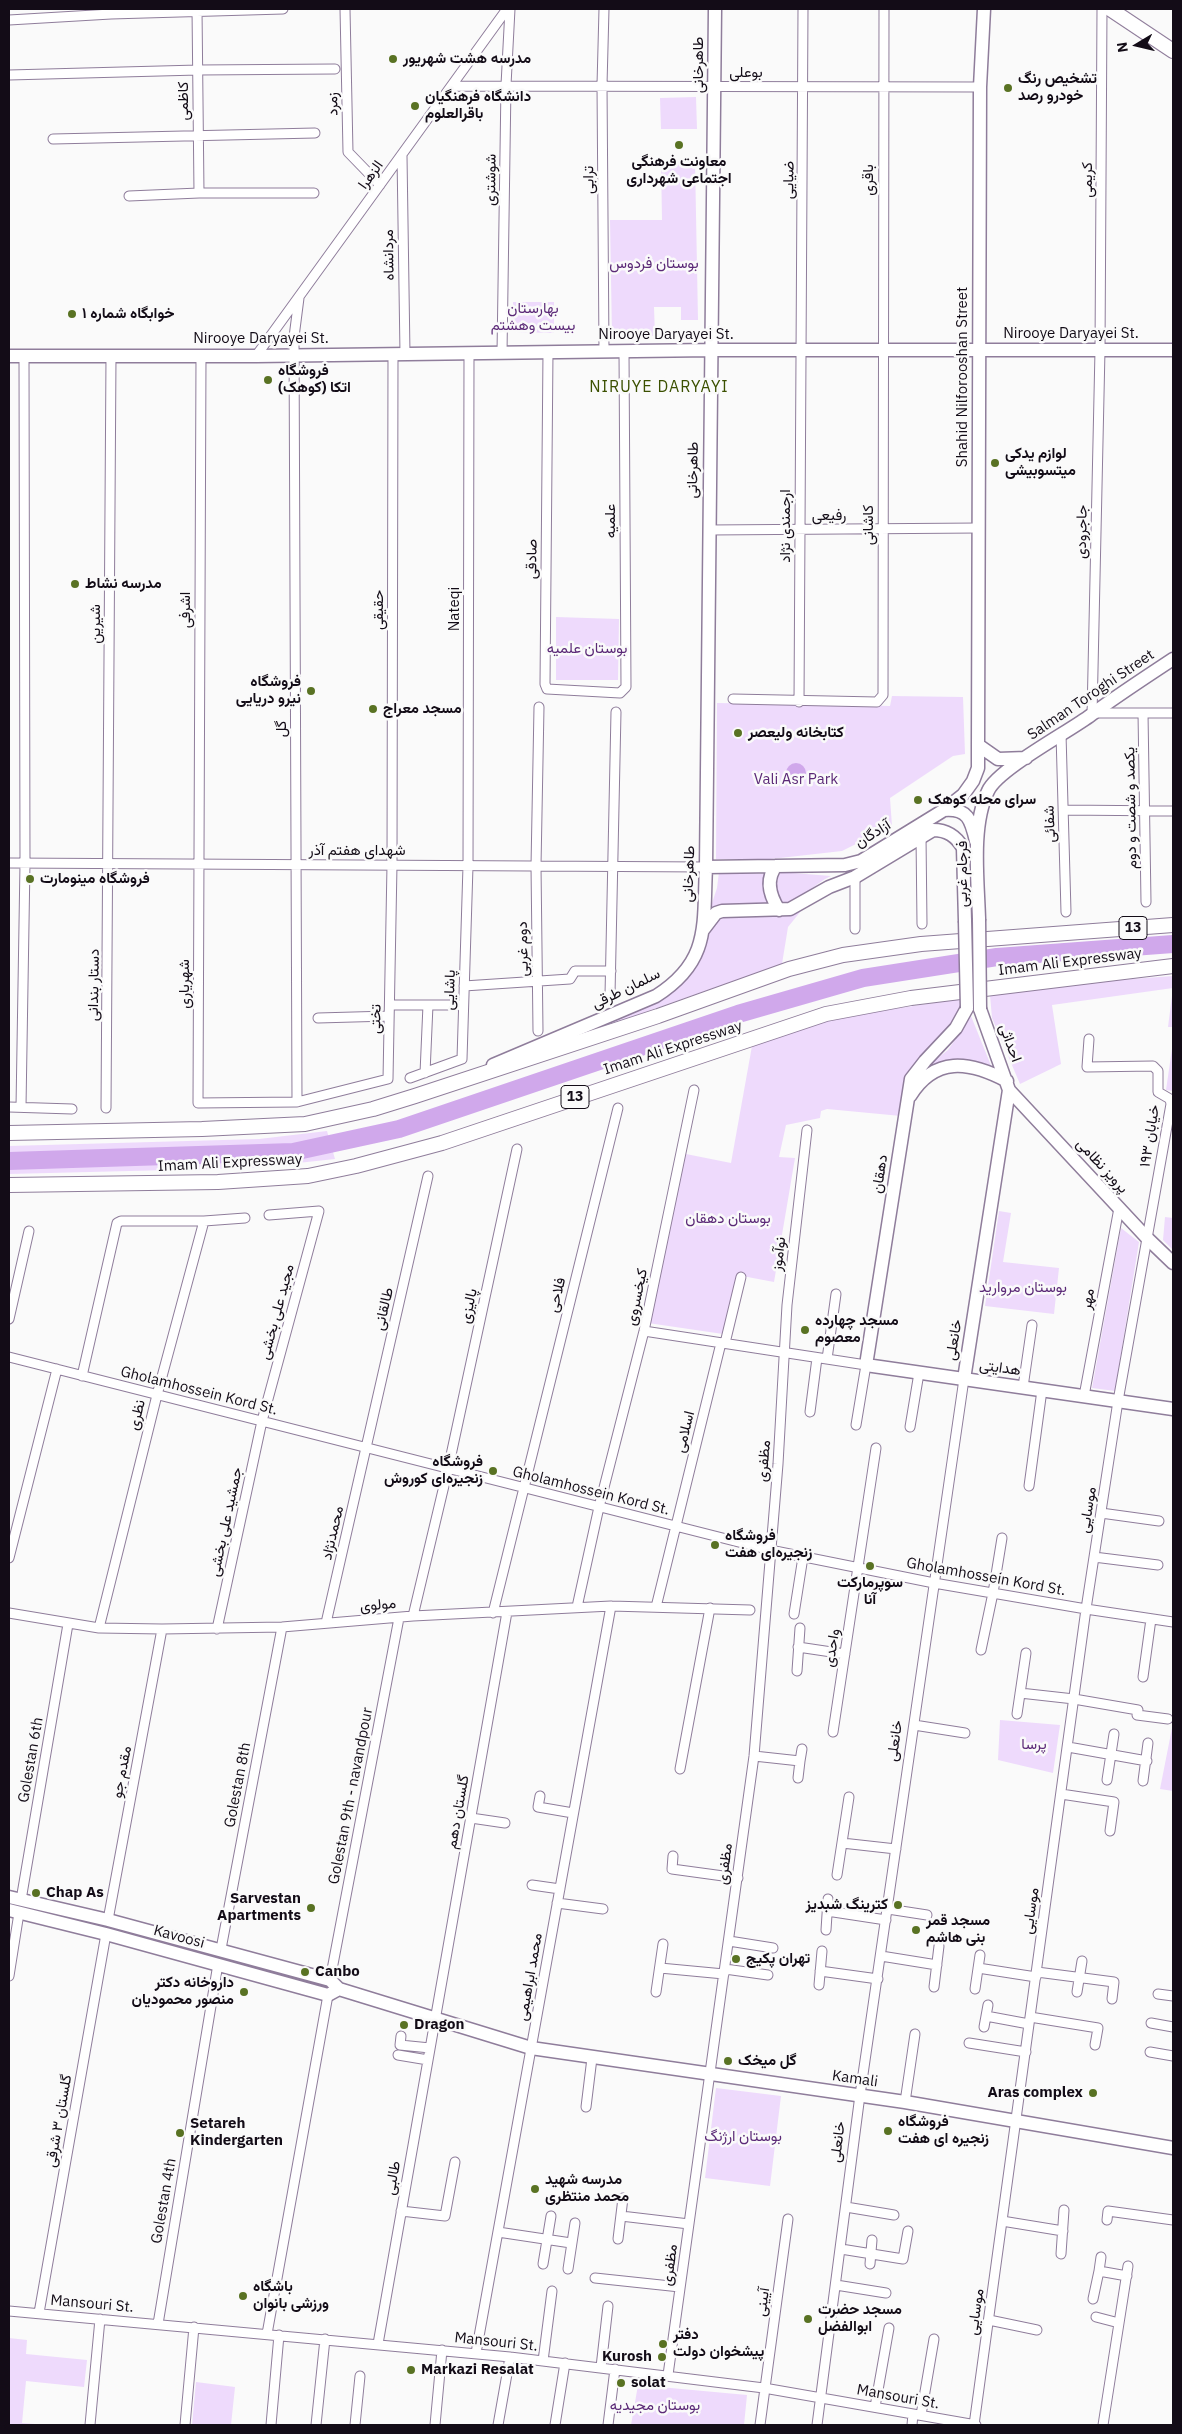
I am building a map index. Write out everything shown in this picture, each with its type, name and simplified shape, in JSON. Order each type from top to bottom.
[{"type":"main road","name":"طاهرخانی","points":[[703,931],[706,867],[716,9]]},
{"type":"main road","name":"Shahid Nilforooshan Street","points":[[978,745],[980,87],[984,9]]},
{"type":"main road","points":[[1110,9],[1173,52]]},
{"type":"main road","name":"Nirooye Daryayei St.","points":[[9,356],[256,356],[711,350],[1173,350]]},
{"type":"main road","name":"Salman Toroghi Street","points":[[1026,758],[1173,659]]},
{"type":"main road","points":[[978,745],[998,759],[1026,758]]},
{"type":"main road","name":"آزادگان","points":[[706,867],[845,865],[862,862],[944,810],[963,795],[974,782],[978,768],[978,745]]},
{"type":"main road","name":"فرجام غربی","points":[[974,1008],[979,919],[978,848],[981,816],[988,789],[998,778],[1026,758]]},
{"type":"main road","points":[[944,810],[955,809],[963,812],[970,820],[978,848]]},
{"type":"main road","name":"سلمان طرقی","points":[[462,1080],[518,1054],[656,996],[673,984],[694,961],[703,931],[716,913],[722,911],[790,909],[829,887],[854,877],[933,830],[942,830],[958,840]]},
{"type":"main road","name":"فرجام غربی","points":[[958,840],[963,848],[965,921],[974,1008]]},
{"type":"main road","points":[[776,866],[771,872],[770,888],[773,900],[779,910]]},
{"type":"main road","points":[[1094,931],[1173,916]]},
{"type":"main road","name":"Imam Ali Expressway","points":[[9,1133],[202,1129],[305,1124],[373,1109],[649,1018],[789,969],[843,954],[921,944],[1173,925]]},
{"type":"main road","name":"Imam Ali Expressway","points":[[9,1185],[234,1181],[308,1176],[356,1166],[442,1143],[826,1014],[911,998],[1173,966]]},
{"type":"main road","points":[[1137,970],[1173,971]]},
{"type":"main road","name":"احداثی","points":[[974,1008],[1008,1085]]},
{"type":"main road","name":"دهقان","points":[[866,1365],[911,1079],[916,1071],[974,1008]]},
{"type":"main road","points":[[908,1101],[924,1078],[931,1071],[941,1067],[973,1068],[994,1074],[1008,1085]]},
{"type":"main road","name":"پرویز نظامی","points":[[1008,1085],[1119,1208],[1173,1263]]},
{"type":"main road","name":"خانعلی","points":[[964,1379],[1008,1085]]},
{"type":"main road","name":"هدایتی","points":[[866,1365],[1173,1409]]},
{"type":"main road","points":[[9,1897],[108,1920],[106,1934]]},
{"type":"main road","points":[[14,1912],[22,1900]]},
{"type":"main road","name":"Kavoosi","points":[[14,1912],[218,1964],[332,1988],[436,2017],[531,2048]]},
{"type":"main road","name":"Kavoosi","points":[[108,1920],[221,1949],[332,1988]]},
{"type":"main road","points":[[218,1964],[221,1949]]},
{"type":"main road","name":"Kamali","points":[[531,2048],[905,2102],[1173,2148]]},
{"type":"street","points":[[9,20],[111,11],[283,9]]},
{"type":"street","name":"زمرد","points":[[345,9],[348,152],[380,186]]},
{"type":"street","name":"الزهرا","points":[[256,356],[509,9]]},
{"type":"street","name":"شوشتری","points":[[502,353],[509,9]]},
{"type":"street","name":"ترابی","points":[[604,9],[602,85],[604,351]]},
{"type":"street","name":"ضیایی","points":[[801,351],[803,9]]},
{"type":"street","name":"باقری","points":[[884,9],[882,87],[884,350]]},
{"type":"street","name":"کریمی","points":[[1100,350],[1102,9]]},
{"type":"street","name":"کاظمی","points":[[197,10],[198,193]]},
{"type":"street","points":[[9,75],[198,70],[336,69]]},
{"type":"street","name":"بوعلی","points":[[452,86],[980,87]]},
{"type":"street","points":[[52,139],[198,134],[315,133]]},
{"type":"street","name":"مردانشاه","points":[[399,354],[402,156]]},
{"type":"street","points":[[129,196],[198,193],[314,193]]},
{"type":"street","name":"گل","points":[[297,1102],[294,330],[299,298]]},
{"type":"street","name":"کاشانی","points":[[799,702],[877,702],[883,695],[884,350]]},
{"type":"street","name":"جاجرودی","points":[[1093,714],[1100,350]]},
{"type":"street","name":"علمیه","points":[[624,351],[624,691]]},
{"type":"street","name":"ارجمندی نژاد","points":[[799,702],[801,351]]},
{"type":"street","name":"صادقی","points":[[548,352],[545,684],[547,689],[624,691]]},
{"type":"street","name":"Nateqi","points":[[468,866],[469,353]]},
{"type":"street","name":"حقیقی","points":[[392,865],[399,354]]},
{"type":"street","points":[[21,1107],[25,863],[24,356]]},
{"type":"street","name":"شیرین","points":[[109,863],[111,356]]},
{"type":"street","name":"اشرفی","points":[[199,864],[201,356]]},
{"type":"street","name":"رفیعی","points":[[709,530],[979,528]]},
{"type":"street","points":[[733,699],[799,702]]},
{"type":"street","name":"دوم غربی","points":[[538,1030],[536,866],[539,707]]},
{"type":"street","points":[[610,995],[616,712]]},
{"type":"street","name":"یکصد و شصت و دوم","points":[[1143,713],[1146,902]]},
{"type":"street","points":[[1093,714],[1173,713]]},
{"type":"street","name":"شفائی","points":[[1061,734],[1066,912]]},
{"type":"street","points":[[1063,810],[1173,811]]},
{"type":"street","points":[[921,836],[922,924]]},
{"type":"street","name":"شهدای هفتم آذر","points":[[9,863],[706,867]]},
{"type":"street","name":"دستار بندانی","points":[[106,1108],[109,863]]},
{"type":"street","name":"شهریاری","points":[[199,864],[198,1103],[297,1102]]},
{"type":"street","name":"تختی","points":[[297,1102],[388,1079],[392,865]]},
{"type":"street","name":"پاشایی","points":[[410,1078],[462,1059],[468,866]]},
{"type":"street","points":[[854,877],[855,929]]},
{"type":"street","points":[[464,986],[538,982],[570,978],[575,971],[611,971]]},
{"type":"street","points":[[390,1005],[463,1005]]},
{"type":"street","points":[[425,1073],[428,1005]]},
{"type":"street","points":[[318,1018],[390,1016]]},
{"type":"street","name":"خیابان ۱۹۳","points":[[1088,1039],[1088,1067],[1153,1066],[1158,1072],[1158,1092],[1170,1099],[1118,1401]]},
{"type":"street","name":"کیخسروی","points":[[577,1607],[599,1507],[644,1331],[694,1090]]},
{"type":"street","points":[[9,1107],[72,1110]]},
{"type":"street","name":"فلاحی","points":[[493,1613],[618,1108]]},
{"type":"street","name":"نوآموز","points":[[786,1353],[787,1305],[807,1130]]},
{"type":"street","name":"پالیزی","points":[[413,1616],[448,1469],[517,1149]]},
{"type":"street","name":"طالقانی","points":[[366,1448],[428,1176]]},
{"type":"street","name":"مهر","points":[[1084,1396],[1119,1208]]},
{"type":"street","name":"مجید علی بخشی","points":[[262,1421],[319,1211],[270,1215]]},
{"type":"street","points":[[82,1376],[116,1226],[121,1221],[204,1221],[245,1218]]},
{"type":"street","name":"نظری","points":[[99,1628],[157,1395],[204,1221]]},
{"type":"street","points":[[9,1319],[29,1231]]},
{"type":"street","name":"اسلامی","points":[[656,1607],[741,1277]]},
{"type":"street","points":[[810,1412],[836,1294]]},
{"type":"street","points":[[1023,1387],[1032,1325]]},
{"type":"street","name":"هدایتی","points":[[644,1331],[866,1365]]},
{"type":"street","name":"مظفری","points":[[668,2376],[754,1756],[786,1353]]},
{"type":"street","name":"Gholamhossein Kord St.","points":[[9,1357],[770,1550],[993,1593],[1173,1622]]},
{"type":"street","points":[[856,1425],[866,1365]]},
{"type":"street","points":[[9,1558],[57,1369]]},
{"type":"street","points":[[910,1427],[919,1372]]},
{"type":"street","name":"خانعلی","points":[[817,2425],[860,2096],[964,1379]]},
{"type":"street","points":[[1029,1486],[1042,1390]]},
{"type":"street","name":"موسایی","points":[[975,2425],[1086,1609],[1118,1401]]},
{"type":"street","name":"جمشید علی بخشی","points":[[217,1629],[262,1421]]},
{"type":"street","name":"محمدنژاد","points":[[326,1624],[366,1448]]},
{"type":"street","name":"واحدی","points":[[833,1732],[876,1448]]},
{"type":"street","points":[[1101,1513],[1159,1521]]},
{"type":"street","points":[[981,1650],[1002,1538]]},
{"type":"street","points":[[794,1614],[803,1557]]},
{"type":"street","points":[[1094,1557],[1158,1565]]},
{"type":"street","name":"مولوی","points":[[9,1613],[99,1628],[217,1629],[326,1624],[413,1616],[577,1607],[610,1606],[750,1610]]},
{"type":"street","name":"محمد ابراهیمی","points":[[476,2353],[610,1606]]},
{"type":"street","points":[[680,1769],[710,1608]]},
{"type":"street","name":"گلستان دهم","points":[[436,2017],[507,1612]]},
{"type":"street","name":"Golestan 9th - navandpour","points":[[267,2334],[399,1618]]},
{"type":"street","points":[[1143,1677],[1151,1619]]},
{"type":"street","name":"Golestan 6th","points":[[22,1900],[68,1624]]},
{"type":"street","name":"Golestan 8th","points":[[221,1949],[282,1626]]},
{"type":"street","points":[[797,1671],[800,1628]]},
{"type":"street","name":"مقدم جو","points":[[108,1920],[162,1629]]},
{"type":"street","points":[[798,1647],[845,1654]]},
{"type":"street","points":[[1017,1714],[1026,1653]]},
{"type":"street","points":[[1020,1693],[1074,1699],[1138,1710],[1137,1715],[1168,1718]]},
{"type":"street","points":[[914,1725],[965,1733]]},
{"type":"street","points":[[1106,1780],[1114,1734]]},
{"type":"street","points":[[1143,1781],[1148,1743]]},
{"type":"street","points":[[1068,1747],[1147,1761]]},
{"type":"street","points":[[798,1778],[802,1749]]},
{"type":"street","points":[[754,1756],[800,1762]]},
{"type":"street","points":[[1061,1794],[1114,1802],[1110,1831]]},
{"type":"street","points":[[540,1796],[538,1807],[573,1813]]},
{"type":"street","points":[[837,1875],[849,1797]]},
{"type":"street","points":[[471,1818],[505,1823]]},
{"type":"street","points":[[842,1843],[896,1849]]},
{"type":"street","points":[[673,1856],[672,1869],[738,1878]]},
{"type":"street","points":[[532,1885],[560,1889]]},
{"type":"street","points":[[826,1930],[828,1899]]},
{"type":"street","points":[[557,1903],[603,1909]]},
{"type":"street","points":[[888,1909],[927,1915]]},
{"type":"street","points":[[827,1911],[886,1920]]},
{"type":"street","points":[[9,1976],[14,1912]]},
{"type":"street","name":"گلستان ۳ شرقی","points":[[39,2313],[106,1934]]},
{"type":"street","points":[[729,1941],[773,1948]]},
{"type":"street","points":[[656,1992],[664,1944]]},
{"type":"street","points":[[934,1987],[939,1946]]},
{"type":"street","points":[[819,1985],[822,1951]]},
{"type":"street","points":[[975,1989],[980,1955]]},
{"type":"street","points":[[881,1956],[937,1965]]},
{"type":"street","points":[[1077,1992],[1082,1961]]},
{"type":"street","name":"Golestan 4th","points":[[158,2324],[218,1964]]},
{"type":"street","points":[[660,1968],[768,1975]]},
{"type":"street","points":[[978,1968],[1036,1975],[1115,1978],[1112,1999]]},
{"type":"street","points":[[820,1971],[878,1979]]},
{"type":"street","points":[[1158,1994],[1173,1996]]},
{"type":"street","points":[[984,2027],[988,2004]]},
{"type":"street","points":[[986,2016],[1098,2028],[1095,2046]]},
{"type":"street","name":"طالبی","points":[[378,2344],[436,2017]]},
{"type":"street","points":[[1151,2023],[1173,2027]]},
{"type":"street","points":[[905,2102],[915,2034]]},
{"type":"street","points":[[401,2036],[400,2045],[430,2048]]},
{"type":"street","points":[[969,2043],[1026,2052]]},
{"type":"street","points":[[1150,2052],[1173,2056]]},
{"type":"street","points":[[398,2055],[428,2060]]},
{"type":"street","points":[[586,2107],[592,2058]]},
{"type":"street","points":[[401,2211],[445,2216],[455,2162]]},
{"type":"street","points":[[618,2239],[623,2198]]},
{"type":"street","points":[[846,2207],[894,2215]]},
{"type":"street","points":[[1061,2254],[1064,2210]]},
{"type":"street","points":[[1107,2220],[1108,2211],[1173,2220]]},
{"type":"street","points":[[543,2264],[551,2216]]},
{"type":"street","points":[[621,2216],[689,2224]]},
{"type":"street","name":"آیینی","points":[[760,2425],[788,2219]]},
{"type":"street","points":[[1002,2221],[1063,2231]]},
{"type":"street","points":[[568,2269],[575,2223]]},
{"type":"street","points":[[841,2249],[903,2259],[908,2231]]},
{"type":"street","points":[[498,2232],[571,2243]]},
{"type":"street","points":[[870,2264],[872,2240]]},
{"type":"street","points":[[1093,2299],[1100,2257]]},
{"type":"street","points":[[1103,2425],[1128,2266]]},
{"type":"street","points":[[1099,2271],[1127,2276]]},
{"type":"street","points":[[595,2278],[680,2287]]},
{"type":"street","points":[[836,2285],[886,2293]]},
{"type":"street","points":[[544,2360],[552,2291]]},
{"type":"street","points":[[601,2367],[608,2306]]},
{"type":"street","name":"Mansouri St.","points":[[9,2310],[544,2360],[764,2388],[975,2425]]},
{"type":"street","points":[[1096,2316],[1119,2323]]},
{"type":"street","points":[[90,2425],[100,2319]]},
{"type":"street","points":[[989,2320],[1037,2330]]},
{"type":"street","points":[[185,2425],[194,2327]]},
{"type":"street","points":[[876,2407],[889,2328]]},
{"type":"street","points":[[271,2425],[279,2335]]},
{"type":"street","points":[[316,2425],[324,2339]]},
{"type":"street","points":[[912,2425],[917,2415],[934,2339]]},
{"type":"street","points":[[435,2425],[442,2350]]},
{"type":"street","points":[[498,2425],[510,2356]]},
{"type":"street","points":[[555,2425],[565,2363]]},
{"type":"street","points":[[608,2425],[616,2369]]},
{"type":"street","points":[[355,2425],[360,2376]]},
{"type":"green space","points":[[696,97],[697,129],[661,129],[660,98]]},
{"type":"green space","name":"بوستان فردوس","points":[[661,161],[695,161],[698,320],[681,320],[681,307],[654,307],[655,336],[612,337],[610,220],[662,220]]},
{"type":"green space","name":"بهارستان بیست وهشتم","points":[[513,302],[554,302],[554,333],[513,332]]},
{"type":"green space","name":"بوستان علمیه","points":[[556,617],[619,619],[618,680],[556,680]]},
{"type":"green space","name":"Vali Asr Park","points":[[892,696],[963,697],[965,754],[953,756],[890,798],[892,826],[842,851],[771,859],[716,859],[717,703],[890,706]]},
{"type":"green space","points":[[719,872],[764,874],[768,906],[707,918],[717,888]]},
{"type":"green space","points":[[780,872],[831,876],[796,900],[785,905],[777,890]]},
{"type":"green space","points":[[805,906],[788,927],[782,964],[560,1042],[681,984],[690,975],[701,958],[712,926],[720,914],[786,916]]},
{"type":"green space","points":[[1173,976],[1173,988],[1052,1005],[1061,1064],[1020,1084],[992,1018],[990,995],[1118,980]]},
{"type":"green space","points":[[1173,988],[1173,1027],[1168,1027]]},
{"type":"green space","name":"بوستان دهقان","points":[[961,999],[961,1010],[953,1024],[905,1077],[901,1116],[827,1109],[821,1111],[820,1118],[786,1125],[779,1157],[795,1158],[774,1282],[737,1275],[723,1334],[648,1323],[686,1154],[731,1163],[752,1046],[812,1024],[859,1014]]},
{"type":"green space","points":[[971,1016],[992,1068],[941,1062],[924,1069],[948,1050]]},
{"type":"green space","points":[[1173,1042],[1173,1091],[1166,1090]]},
{"type":"green space","points":[[327,1131],[335,1159],[251,1168],[9,1174],[9,1146],[259,1139]]},
{"type":"green space","name":"بوستان مروارید","points":[[999,1211],[1011,1213],[1003,1262],[1059,1268],[1054,1314],[985,1306]]},
{"type":"green space","points":[[1165,1217],[1173,1218],[1173,1250],[1163,1240]]},
{"type":"green space","points":[[1121,1228],[1139,1242],[1115,1391],[1092,1388]]},
{"type":"green space","name":"پرسا","points":[[1000,1720],[1060,1725],[1053,1773],[998,1760]]},
{"type":"green space","points":[[1173,1723],[1173,1791],[1160,1789]]},
{"type":"green space","name":"بوستان ارژنگ","points":[[716,2088],[781,2096],[770,2186],[705,2178]]},
{"type":"green space","points":[[9,2338],[27,2340],[26,2354],[87,2360],[84,2387],[26,2381],[22,2423],[48,2425],[9,2425]]},
{"type":"green space","points":[[196,2382],[235,2387],[231,2425],[192,2425]]},
{"type":"green space","name":"بوستان مجیدیه","points":[[638,2385],[747,2395],[744,2425],[631,2425]]},
{"type":"shaded area","points":[[796,763],[803,766],[806,773],[803,780],[796,783],[789,780],[786,773],[789,766]]},
{"type":"waterway","points":[[9,1161],[293,1152],[399,1129],[738,1014],[863,978],[997,957],[1173,944]]},
{"type":"place","name":"مدرسه هشت شهریور","points":[[393,59]]},
{"type":"place","name":"تشخیص رنگ خودرو رصد","points":[[1008,88]]},
{"type":"place","name":"دانشگاه فرهنگیان باقرالعلوم","points":[[415,106]]},
{"type":"place","name":"معاونت فرهنگی اجتماعی شهرداری","points":[[679,145]]},
{"type":"place","name":"خوابگاه شماره ۱","points":[[72,314]]},
{"type":"place","name":"فروشگاه اتکا (کوهک)","points":[[268,380]]},
{"type":"place","name":"لوازم یدکی میتسوبیشی","points":[[995,463]]},
{"type":"place","name":"مدرسه نشاط","points":[[75,584]]},
{"type":"place","name":"فروشگاه نیرو دریایی","points":[[311,691]]},
{"type":"place","name":"مسجد معراج","points":[[373,709]]},
{"type":"place","name":"کتابخانه ولیعصر","points":[[738,733]]},
{"type":"place","name":"سرای محله کوهک","points":[[918,800]]},
{"type":"place","name":"فروشگاه مینومارت","points":[[30,879]]},
{"type":"place","name":"مسجد چهارده معصوم","points":[[805,1330]]},
{"type":"place","name":"فروشگاه زنجیره‌ای کوروش","points":[[493,1471]]},
{"type":"place","name":"فروشگاه زنجیره‌ای هفت","points":[[715,1545]]},
{"type":"place","name":"سوپرمارکت آنا","points":[[870,1566]]},
{"type":"place","name":"Chap As","points":[[36,1893]]},
{"type":"place","name":"کترینگ شبدیز","points":[[898,1905]]},
{"type":"place","name":"Sarvestan Apartments","points":[[311,1908]]},
{"type":"place","name":"مسجد قمر بنی هاشم","points":[[916,1930]]},
{"type":"place","name":"تهران پکیج","points":[[736,1959]]},
{"type":"place","name":"Canbo","points":[[305,1972]]},
{"type":"place","name":"داروخانه دکتر منصور محمودیان","points":[[244,1992]]},
{"type":"place","name":"Dragon","points":[[404,2025]]},
{"type":"place","name":"گل میخک","points":[[728,2061]]},
{"type":"place","name":"Aras complex","points":[[1093,2093]]},
{"type":"place","name":"فروشگاه زنجیره ای هفت","points":[[888,2131]]},
{"type":"place","name":"Setareh Kindergarten","points":[[180,2133]]},
{"type":"place","name":"مدرسه شهید محمد منتظری","points":[[535,2189]]},
{"type":"place","name":"باشگاه ورزشی بانوان","points":[[243,2296]]},
{"type":"place","name":"مسجد حضرت ابوالفضل","points":[[808,2319]]},
{"type":"place","name":"دفتر پیشخوان دولت","points":[[663,2344]]},
{"type":"place","name":"Kurosh","points":[[662,2357]]},
{"type":"place","name":"Markazi Resalat","points":[[411,2370]]},
{"type":"place","name":"solat","points":[[621,2383]]},
{"type":"district","name":"NIRUYE DARYAYI","points":[[659,387]]}]
